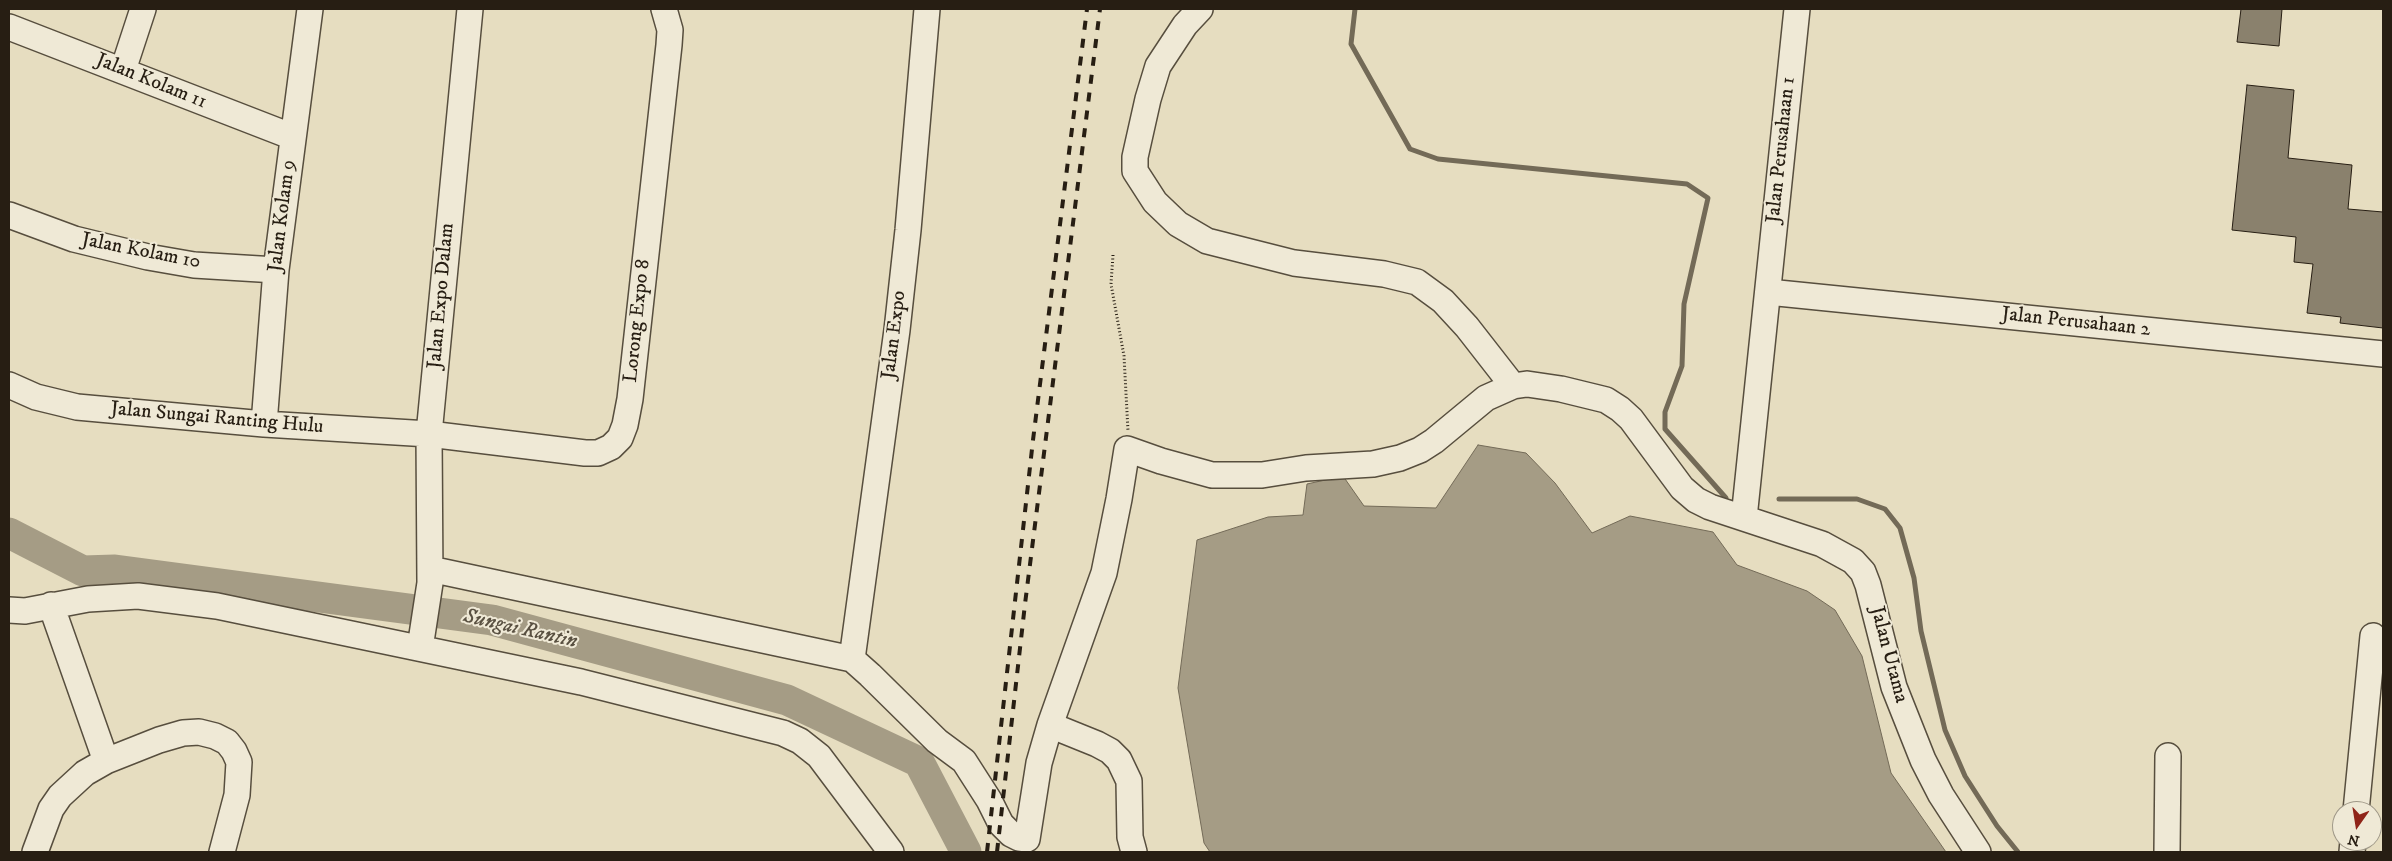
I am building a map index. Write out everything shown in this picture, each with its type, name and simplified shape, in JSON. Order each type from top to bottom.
[{"type":"street","points":[[123,70],[143,9]]},
{"type":"street","name":"Jalan Kolam 9","points":[[264,424],[276,270],[310,9]]},
{"type":"street","name":"Jalan Expo Dalam","points":[[422,640],[430,576],[429,434],[470,9]]},
{"type":"street","name":"Lorong Expo 8","points":[[429,434],[585,453],[598,453],[611,447],[620,438],[625,425],[630,400],[669,45],[670,30],[664,9]]},
{"type":"street","name":"Jalan Expo","points":[[852,659],[898,321],[927,9]]},
{"type":"street","points":[[430,576],[852,659],[937,741],[964,762],[989,800],[1001,824],[1011,834],[1019,838],[1027,838],[1039,763],[1050,725],[1104,573],[1120,499],[1126,449],[1190,470],[1227,476],[1262,475],[1306,468],[1372,464],[1400,458],[1420,450],[1434,441],[1486,398],[1513,386],[1467,327],[1443,301],[1417,282],[1384,274],[1294,262],[1207,241],[1178,224],[1155,202],[1135,171],[1135,157],[1145,108],[1158,66],[1185,25],[1200,9]]},
{"type":"street","name":"Jalan Perusahaan 1","points":[[1744,518],[1797,9]]},
{"type":"street","name":"Jalan Kolam 11","points":[[9,27],[293,137]]},
{"type":"street","name":"Jalan Kolam 10","points":[[9,215],[74,239],[148,257],[194,265],[276,270]]},
{"type":"street","name":"Jalan Perusahaan 2","points":[[1768,292],[2383,354]]},
{"type":"street","name":"Jalan Utama","points":[[1513,386],[1527,384],[1561,389],[1606,400],[1631,419],[1682,488],[1696,500],[1710,507],[1780,529],[1841,553],[1853,561],[1863,572],[1874,604],[1894,686],[1908,726],[1940,795],[1978,852]]},
{"type":"street","name":"Jalan Sungai Ranting Hulu","points":[[9,385],[36,397],[77,407],[264,424],[429,434]]},
{"type":"street","points":[[9,610],[25,611],[88,599],[138,596],[217,606],[422,640],[783,733],[800,741],[819,756],[891,852]]},
{"type":"street","points":[[51,605],[106,761]]},
{"type":"street","points":[[2357,801],[2373,636]]},
{"type":"street","points":[[1050,725],[1097,744],[1110,751],[1119,760],[1129,780],[1130,837],[1134,852]]},
{"type":"street","points":[[35,852],[52,809],[60,796],[85,773],[106,761],[159,740],[183,733],[200,732],[227,742],[239,762],[240,775],[237,795],[222,852]]},
{"type":"street","points":[[2167,852],[2168,756]]},
{"type":"path","points":[[1113,255],[1111,284],[1124,356],[1128,410],[1126,449]]},
{"type":"shaded area","points":[[1478,445],[1526,453],[1555,483],[1592,533],[1630,516],[1713,532],[1737,565],[1807,591],[1835,610],[1862,656],[1891,773],[1946,852],[1210,852],[1204,843],[1178,688],[1197,540],[1268,517],[1303,515],[1307,484],[1343,476],[1364,506],[1436,508]]},
{"type":"building","points":[[2241,9],[2282,9],[2279,46],[2237,42]]},
{"type":"building","points":[[2247,85],[2294,90],[2288,158],[2352,165],[2348,209],[2383,212],[2383,328],[2340,323],[2341,317],[2307,313],[2313,264],[2294,262],[2296,237],[2232,230]]},
{"type":"waterway","points":[[1355,9],[1351,44],[1410,149],[1438,159],[1687,184],[1708,198],[1684,304],[1682,366],[1665,412],[1665,429],[1726,498]]},
{"type":"waterway","points":[[1779,499],[1857,499],[1885,509],[1900,528],[1914,578],[1921,631],[1945,730],[1965,776],[1997,826],[2018,852]]},
{"type":"waterway","name":"Sungai Rantin","points":[[9,533],[83,571],[115,570],[492,620],[787,700],[919,762],[966,852]]},
{"type":"railway","points":[[987,852],[1033,440],[1087,9]]},
{"type":"railway","points":[[997,852],[1025,604],[1100,9]]}]
